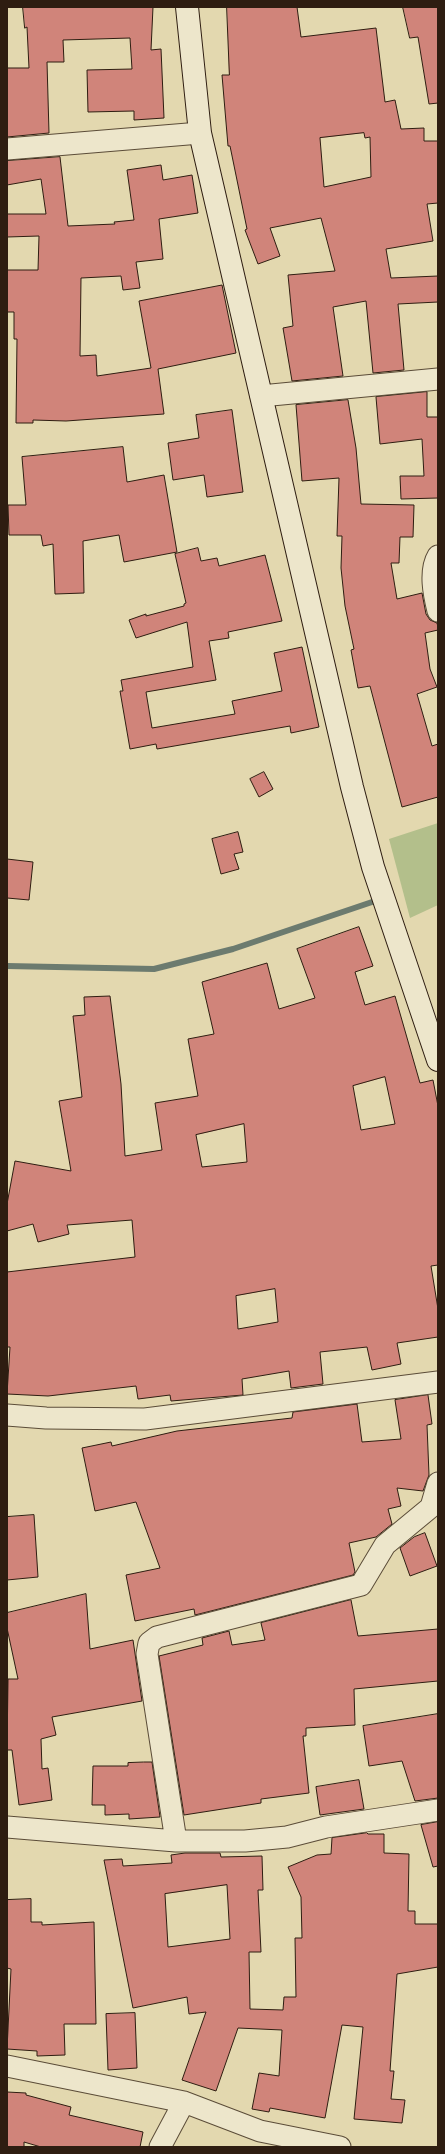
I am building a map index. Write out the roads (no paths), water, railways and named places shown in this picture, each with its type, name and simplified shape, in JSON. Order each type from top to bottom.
[{"type":"main road","points":[[187,7],[200,133],[352,788],[373,867],[438,1060]]},
{"type":"street","points":[[7,149],[200,133]]},
{"type":"street","points":[[262,396],[438,379]]},
{"type":"street","points":[[438,556],[435,561],[433,591],[438,611]]},
{"type":"street","points":[[7,1415],[46,1418],[145,1419],[438,1382]]},
{"type":"street","points":[[176,1841],[147,1654],[149,1643],[157,1637],[361,1585],[385,1545],[431,1507],[438,1483]]},
{"type":"street","points":[[7,1826],[176,1841],[245,1842],[287,1837],[326,1827],[438,1810]]},
{"type":"street","points":[[7,2066],[184,2102],[260,2131],[340,2147]]},
{"type":"street","points":[[160,2147],[184,2102]]},
{"type":"waterway","points":[[7,966],[154,969],[233,949],[375,901]]}]
